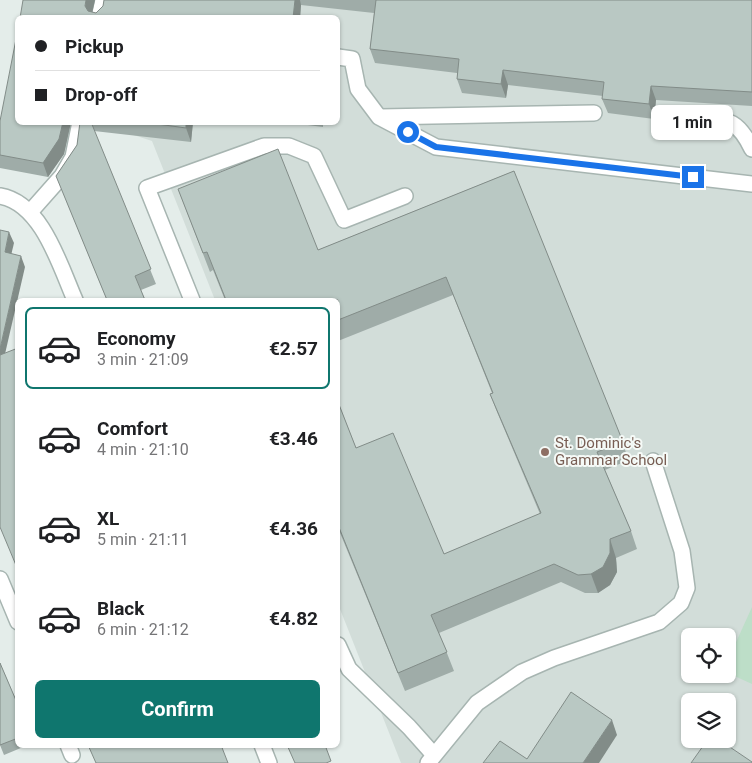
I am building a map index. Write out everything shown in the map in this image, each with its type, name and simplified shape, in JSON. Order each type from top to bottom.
[{"type":"street","points":[[100,15],[102,0]]},
{"type":"street","points":[[340,57],[352,59],[358,89],[379,117],[436,147],[752,184]]},
{"type":"street","points":[[379,117],[594,113]]},
{"type":"street","points":[[688,118],[731,122],[744,132],[752,149]]},
{"type":"street","points":[[30,212],[62,176],[74,157],[79,125]]},
{"type":"street","points":[[191,298],[147,188],[264,146],[289,146],[314,156],[344,220],[405,196]]},
{"type":"street","points":[[0,196],[6,197],[30,212],[42,228],[74,298]]},
{"type":"street","points":[[340,649],[349,669],[409,727],[431,759],[478,703],[522,672],[554,658],[659,622],[681,603],[687,588],[682,551],[653,461]]},
{"type":"street","points":[[0,579],[15,615]]},
{"type":"street","points":[[263,748],[269,763]]},
{"type":"shaded area","name":"St. Dominic's Grammar School","points":[[126,0],[752,0],[752,763],[401,763],[340,609],[340,298],[214,298],[152,141],[106,125],[340,125],[340,15],[123,15]]},
{"type":"green space","points":[[752,607],[752,684],[736,677],[736,642]]},
{"type":"building","points":[[23,0],[86,0],[85,6],[88,11],[96,13],[103,6],[104,0],[295,0],[293,15],[20,15]]},
{"type":"building","points":[[376,0],[752,0],[752,92],[651,86],[649,104],[602,99],[604,82],[503,70],[501,84],[457,79],[459,59],[370,49]]},
{"type":"building","points":[[15,44],[15,125],[62,125],[59,139],[43,163],[0,155],[0,121]]},
{"type":"building","points":[[80,125],[92,125],[151,269],[135,276],[144,298],[106,298],[56,176],[77,145]]},
{"type":"building","points":[[164,125],[186,125],[186,128]]},
{"type":"building","points":[[278,149],[318,250],[514,171],[623,442],[597,452],[631,531],[610,539],[610,553],[603,567],[591,574],[578,575],[554,564],[431,615],[447,652],[398,673],[340,530],[340,407],[356,448],[393,433],[444,554],[541,513],[490,394],[493,393],[446,277],[340,319],[340,298],[225,298],[207,252],[203,253],[178,189]]},
{"type":"building","points":[[0,230],[9,232],[5,252],[21,256],[0,349]]},
{"type":"building","points":[[15,349],[15,563],[0,527],[0,355]]},
{"type":"building","points":[[0,663],[15,698],[15,739],[0,745]]},
{"type":"building","points":[[571,692],[612,720],[583,763],[483,763],[500,741],[527,759]]},
{"type":"building","points":[[89,748],[222,748],[228,763],[96,763]]},
{"type":"building","points":[[288,748],[326,748],[331,761],[326,763],[295,763]]},
{"type":"building","points":[[702,748],[731,748],[752,762],[752,763],[691,763]]},
{"type":"place","name":"St. Dominic's Grammar School","points":[[545,452]]},
{"type":"route","points":[[408,132],[436,147],[693,177]]}]
